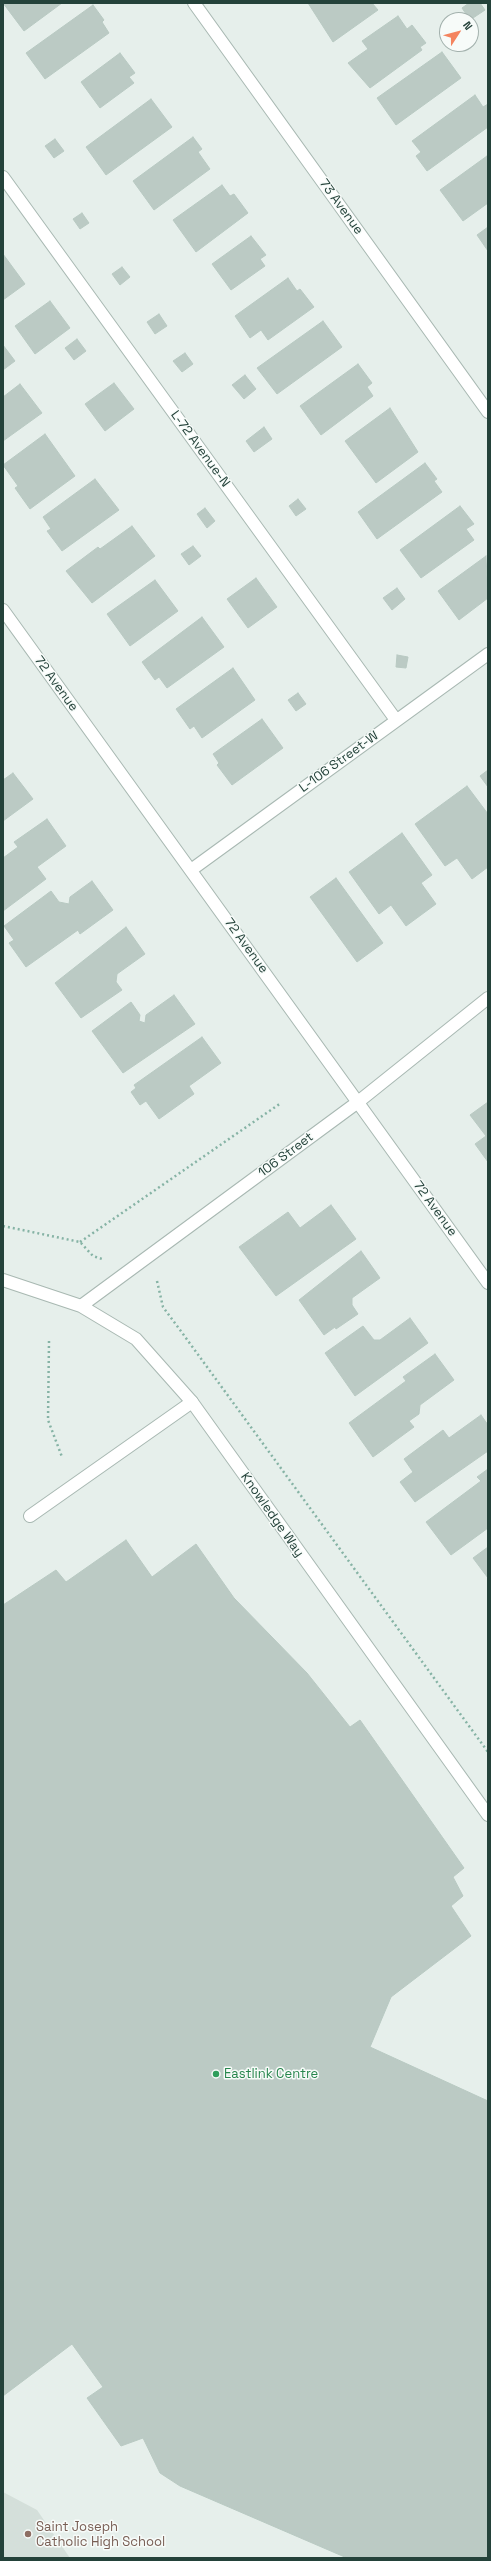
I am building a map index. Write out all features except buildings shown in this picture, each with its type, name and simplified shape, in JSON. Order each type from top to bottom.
[{"type":"street","name":"73 Avenue","points":[[194,3],[488,412]]},
{"type":"street","name":"L-72 Avenue-N","points":[[3,177],[396,720]]},
{"type":"street","name":"72 Avenue","points":[[3,610],[488,1283]]},
{"type":"street","name":"L-106 Street-W","points":[[191,870],[488,654]]},
{"type":"street","name":"106 Street","points":[[81,1306],[358,1102],[488,998]]},
{"type":"street","name":"Knowledge Way","points":[[3,1280],[81,1306],[136,1339],[192,1402],[488,1815]]},
{"type":"street","points":[[30,1516],[192,1402]]},
{"type":"path","points":[[80,1242],[281,1103]]},
{"type":"path","points":[[3,1226],[80,1242],[93,1256],[157,1280],[163,1307],[488,1752]]},
{"type":"path","points":[[49,1341],[48,1420],[62,1457]]},
{"type":"shaded area","name":"Saint Joseph Catholic High School","points":[[3,2492],[37,2510],[70,2558],[3,2558]]},
{"type":"place","name":"Eastlink Centre","points":[[216,2074]]},
{"type":"place","name":"Saint Joseph Catholic High School","points":[[28,2534]]}]
